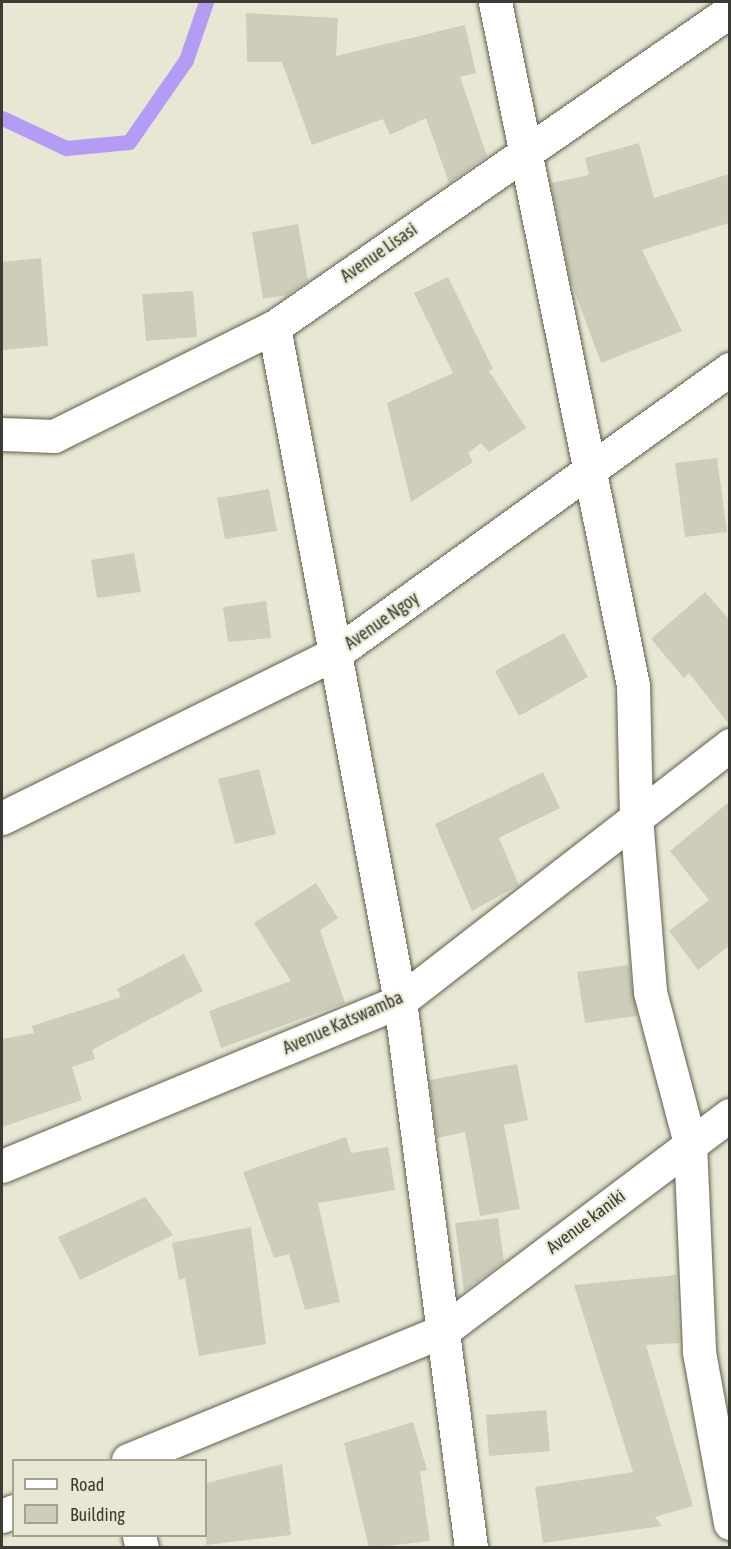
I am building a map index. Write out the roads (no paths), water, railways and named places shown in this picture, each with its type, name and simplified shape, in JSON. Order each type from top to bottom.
[{"type":"street","points":[[495,2],[523,150],[592,471],[633,685],[636,816],[650,992],[690,1143],[699,1352],[729,1523]]},
{"type":"street","name":"Avenue Lisasi","points":[[2,434],[54,436],[274,327],[523,150],[729,11]]},
{"type":"street","points":[[274,327],[400,1001],[471,1548]]},
{"type":"street","name":"Avenue Ngoy","points":[[2,818],[336,653],[592,471],[729,369]]},
{"type":"street","name":"Avenue Katswamba","points":[[2,1166],[400,1001],[729,745]]},
{"type":"street","name":"Avenue kaniki","points":[[133,1459],[443,1331],[729,1115]]},
{"type":"waterway","points":[[2,118],[66,148],[129,142],[186,60],[206,2]]}]
